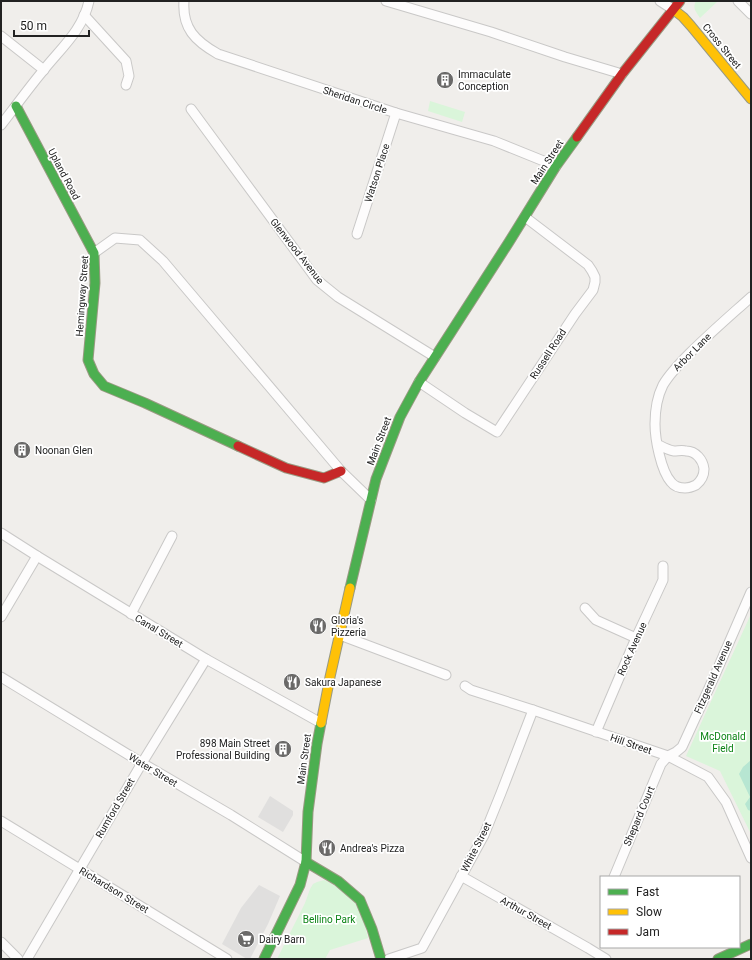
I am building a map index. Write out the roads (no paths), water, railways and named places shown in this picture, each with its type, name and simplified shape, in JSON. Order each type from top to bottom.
[{"type":"main road","name":"Main Street","points":[[264,959],[300,885],[306,862],[308,812],[317,744],[330,677],[376,479],[400,417],[419,382],[556,166],[622,74],[680,1]]},
{"type":"main road","name":"Cross Street","points":[[674,10],[691,26],[751,99]]},
{"type":"main road","name":"Upland Road","points":[[16,106],[94,253]]},
{"type":"main road","name":"Hemingway Street","points":[[94,253],[95,283],[88,360],[94,374],[104,386],[145,403],[286,468],[324,478],[341,471]]},
{"type":"main road","points":[[306,862],[338,881],[360,900],[372,929],[381,959]]},
{"type":"main road","points":[[718,959],[751,944]]},
{"type":"street","points":[[1,125],[44,70],[76,33],[89,1]]},
{"type":"street","name":"Sheridan Circle","points":[[184,1],[183,10],[189,29],[197,40],[218,54],[396,113],[494,142],[556,166]]},
{"type":"street","points":[[386,1],[405,4],[565,57],[622,74]]},
{"type":"street","points":[[660,1],[674,10]]},
{"type":"street","points":[[738,1],[751,14]]},
{"type":"street","points":[[84,15],[126,61],[130,76],[126,85]]},
{"type":"street","points":[[1,36],[44,70]]},
{"type":"street","name":"Glenwood Avenue","points":[[192,109],[317,280],[338,297],[435,357]]},
{"type":"street","name":"Watson Place","points":[[357,234],[396,113]]},
{"type":"street","name":"Russell Road","points":[[419,382],[497,432],[575,314],[593,290],[595,277],[588,265],[525,217]]},
{"type":"street","name":"Hemingway Street","points":[[94,253],[115,238],[140,240],[163,261],[341,471],[371,500]]},
{"type":"street","name":"Arbor Lane","points":[[657,444],[673,450],[693,452],[698,456],[704,467],[698,483],[687,488],[681,488],[671,482],[668,477],[661,460],[657,444],[655,424],[657,400],[674,369],[703,340],[751,297]]},
{"type":"street","name":"Canal Street","points":[[1,533],[206,659],[321,723]]},
{"type":"street","points":[[131,614],[172,536]]},
{"type":"street","points":[[1,617],[37,556]]},
{"type":"street","name":"Rock Avenue","points":[[596,732],[636,638],[663,580],[663,566]]},
{"type":"street","name":"Fitzgerald Avenue","points":[[668,756],[682,747],[751,592]]},
{"type":"street","points":[[585,608],[596,620],[636,638]]},
{"type":"street","points":[[340,635],[446,674]]},
{"type":"street","name":"Rumford Street","points":[[27,959],[142,763],[206,659]]},
{"type":"street","name":"Water Street","points":[[1,677],[306,862]]},
{"type":"street","name":"Hill Street","points":[[465,686],[470,690],[668,756],[708,777],[726,802],[751,858]]},
{"type":"street","name":"White Street","points":[[389,959],[422,948],[484,835],[533,710]]},
{"type":"street","name":"Shepard Court","points":[[614,876],[661,764],[668,756]]},
{"type":"street","name":"Richardson Street","points":[[1,821],[227,959]]},
{"type":"street","name":"Arthur Street","points":[[461,876],[591,949],[606,959]]},
{"type":"street","points":[[1,942],[18,959]]},
{"type":"street","points":[[591,949],[594,959]]},
{"type":"place","name":"Immaculate Conception","points":[[445,80]]},
{"type":"place","name":"Noonan Glen","points":[[22,450]]},
{"type":"place","name":"Gloria's Pizzeria","points":[[318,626]]},
{"type":"place","name":"Sakura Japanese","points":[[292,682]]},
{"type":"place","name":"898 Main Street Professional Building","points":[[283,749]]},
{"type":"place","name":"Andrea's Pizza","points":[[327,848]]},
{"type":"place","name":"Dairy Barn","points":[[246,939]]},
{"type":"park label","name":"McDonald Field","points":[[723,742]]},
{"type":"park label","name":"Bellino Park","points":[[329,919]]}]
